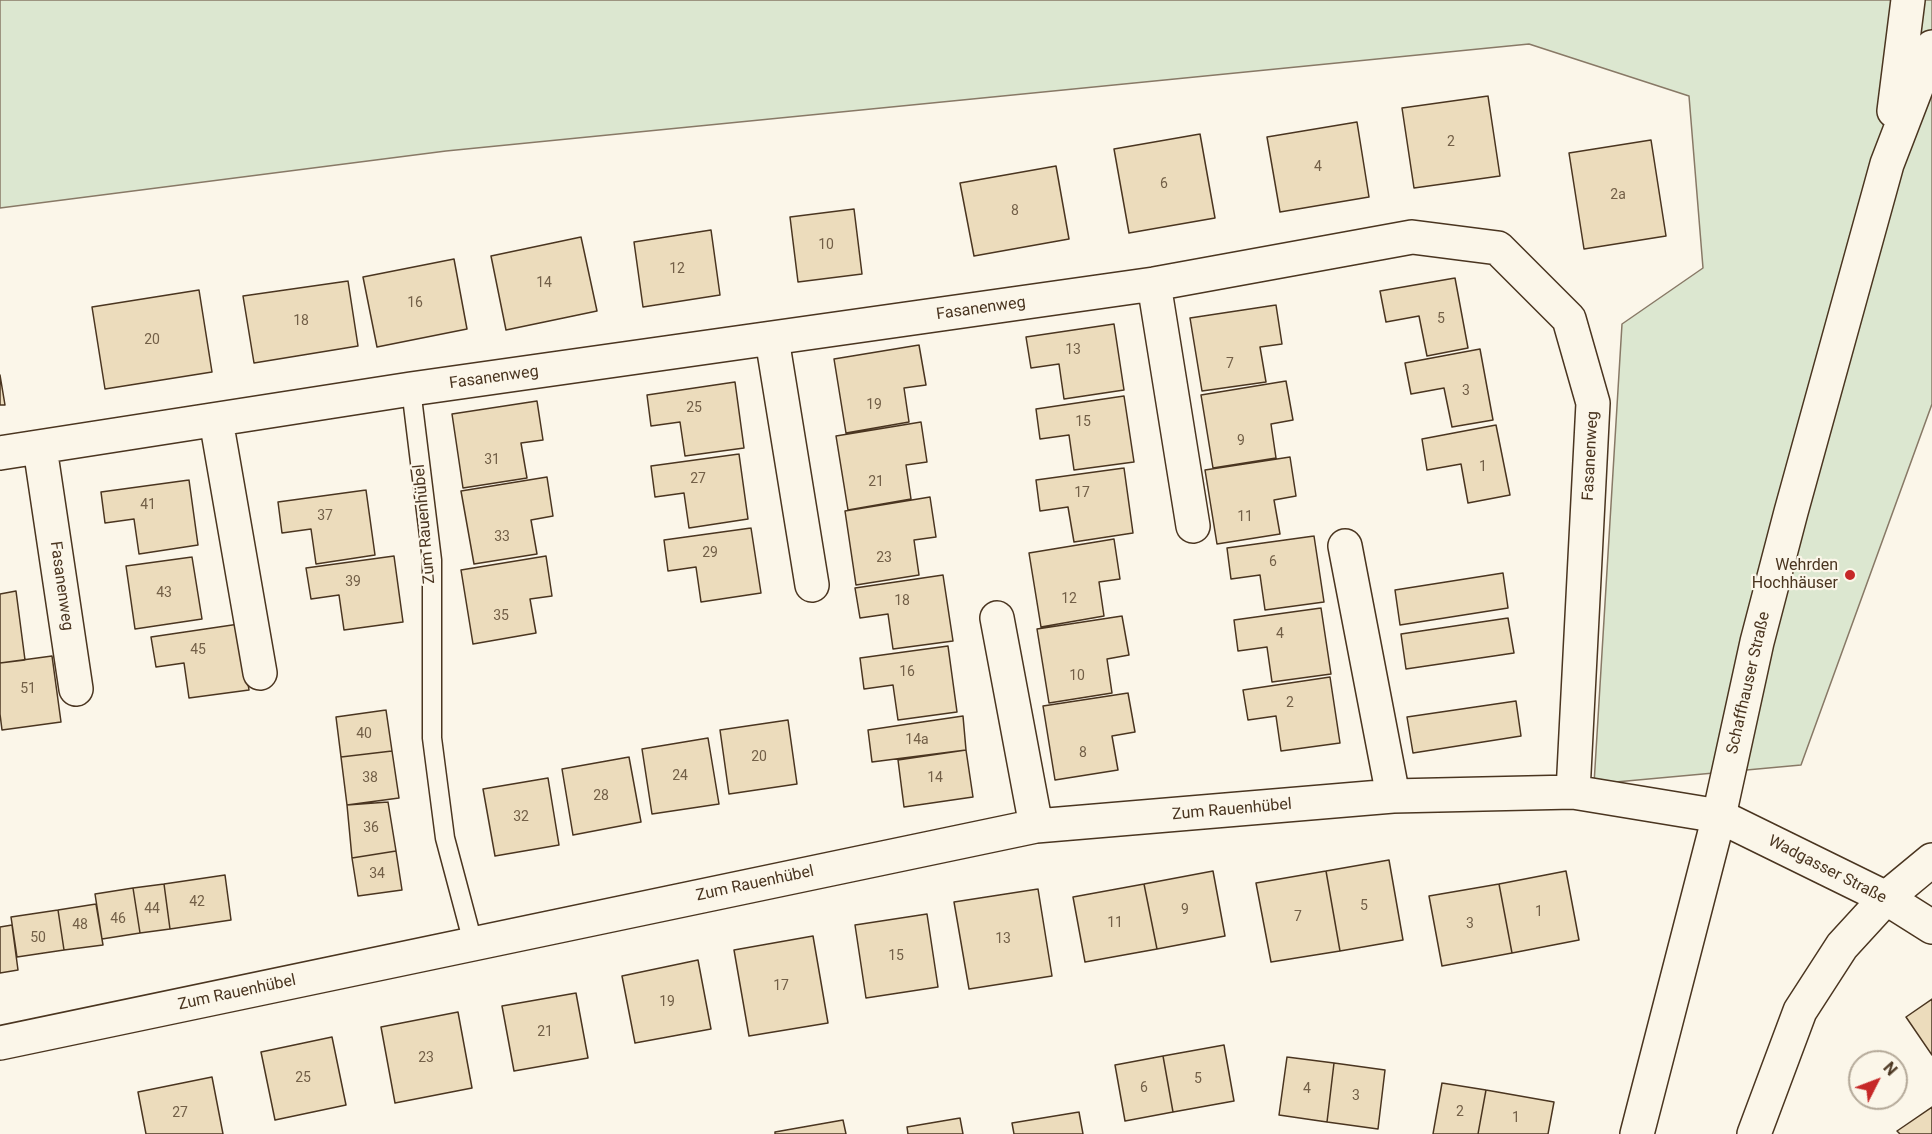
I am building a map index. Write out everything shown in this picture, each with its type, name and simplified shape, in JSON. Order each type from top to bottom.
[{"type":"street","name":"Schaffhauser Straße","points":[[1887,164],[1908,0]]},
{"type":"street","name":"Schaffhauser Straße","points":[[1637,1134],[1719,816],[1760,632],[1887,164],[1932,46]]},
{"type":"street","name":"Fasanenweg","points":[[0,453],[411,389],[1155,284],[1412,237],[1498,248],[1569,319],[1593,403],[1573,792]]},
{"type":"street","points":[[1155,284],[1192,526]]},
{"type":"street","points":[[772,339],[812,585]]},
{"type":"street","points":[[216,420],[260,673]]},
{"type":"street","name":"Fasanenweg","points":[[40,447],[76,689]]},
{"type":"street","points":[[1345,546],[1393,796]]},
{"type":"street","points":[[997,618],[1036,826]]},
{"type":"street","name":"Zum Rauenhübel","points":[[0,1043],[1036,826],[1393,796],[1573,792],[1719,816]]},
{"type":"street","name":"Wadgasser Straße","points":[[1719,816],[1886,898],[1932,927]]},
{"type":"street","points":[[1754,1134],[1800,1011],[1842,946],[1886,898],[1932,860]]},
{"type":"lane","name":"Zum Rauenhübel","points":[[411,389],[432,560],[432,738],[445,838],[474,943]]},
{"type":"green space","points":[[0,0],[1932,0],[1932,404],[1801,765],[1594,784],[1622,324],[1703,268],[1689,96],[1529,44],[446,151],[0,208]]},
{"type":"building","points":[[1488,96],[1500,176],[1414,188],[1402,108]]},
{"type":"building","points":[[1357,122],[1369,197],[1280,212],[1267,137]]},
{"type":"building","points":[[1200,134],[1215,218],[1129,233],[1114,149]]},
{"type":"building","points":[[1651,140],[1666,236],[1584,249],[1569,153]]},
{"type":"building","points":[[1056,166],[1069,239],[974,256],[960,183]]},
{"type":"building","points":[[854,209],[862,274],[798,282],[790,217]]},
{"type":"building","points":[[711,230],[720,295],[643,307],[634,242]]},
{"type":"building","points":[[581,237],[597,311],[506,330],[491,256]]},
{"type":"building","points":[[454,259],[467,329],[377,347],[363,277]]},
{"type":"building","points":[[1455,278],[1468,348],[1427,356],[1419,316],[1386,322],[1380,291]]},
{"type":"building","points":[[348,281],[358,346],[254,363],[243,296]]},
{"type":"building","points":[[199,290],[212,372],[105,389],[92,307]]},
{"type":"building","points":[[1276,305],[1282,344],[1260,347],[1266,382],[1202,391],[1190,318]]},
{"type":"building","points":[[1114,324],[1124,390],[1064,399],[1059,364],[1031,368],[1026,337]]},
{"type":"building","points":[[919,345],[926,385],[904,388],[909,422],[846,433],[834,359]]},
{"type":"building","points":[[1480,349],[1493,420],[1452,427],[1444,388],[1411,394],[1405,363]]},
{"type":"building","points":[[0,375],[5,405],[0,405]]},
{"type":"building","points":[[1286,381],[1293,420],[1271,424],[1276,458],[1213,468],[1201,395]]},
{"type":"building","points":[[735,382],[744,448],[685,456],[680,422],[651,426],[647,395]]},
{"type":"building","points":[[1124,396],[1134,462],[1074,470],[1069,435],[1040,439],[1036,409]]},
{"type":"building","points":[[537,401],[543,440],[521,443],[527,478],[463,488],[452,414]]},
{"type":"building","points":[[921,422],[927,462],[906,465],[911,499],[848,510],[836,436]]},
{"type":"building","points":[[1496,425],[1510,495],[1468,503],[1461,464],[1427,470],[1422,439]]},
{"type":"building","points":[[739,454],[748,519],[689,528],[684,493],[655,497],[651,466]]},
{"type":"building","points":[[1290,457],[1296,496],[1274,500],[1280,534],[1217,544],[1205,470]]},
{"type":"building","points":[[1124,468],[1133,533],[1074,542],[1068,507],[1040,511],[1036,480]]},
{"type":"building","points":[[547,477],[553,516],[531,520],[537,554],[474,564],[461,491]]},
{"type":"building","points":[[189,480],[198,545],[139,554],[134,519],[105,523],[101,492]]},
{"type":"building","points":[[366,490],[375,555],[316,564],[311,529],[282,533],[278,502]]},
{"type":"building","points":[[930,497],[936,537],[914,540],[919,575],[856,585],[845,511]]},
{"type":"building","points":[[751,528],[761,593],[701,602],[696,567],[668,571],[664,540]]},
{"type":"building","points":[[1314,536],[1324,602],[1265,610],[1260,575],[1231,579],[1227,548]]},
{"type":"building","points":[[1114,539],[1120,579],[1099,582],[1104,616],[1041,627],[1029,553]]},
{"type":"building","points":[[394,556],[403,622],[344,630],[339,595],[311,599],[306,568]]},
{"type":"building","points":[[546,556],[552,596],[530,599],[536,633],[473,644],[461,570]]},
{"type":"building","points":[[192,557],[202,619],[135,629],[126,566]]},
{"type":"building","points":[[1503,573],[1508,608],[1400,625],[1395,590]]},
{"type":"building","points":[[943,575],[953,641],[893,649],[888,614],[860,618],[855,588]]},
{"type":"building","points":[[16,591],[25,660],[0,663],[0,594]]},
{"type":"building","points":[[1321,608],[1331,674],[1272,682],[1267,647],[1238,651],[1234,620]]},
{"type":"building","points":[[1122,616],[1129,655],[1107,659],[1112,693],[1049,703],[1037,629]]},
{"type":"building","points":[[1508,618],[1514,653],[1406,669],[1401,634]]},
{"type":"building","points":[[239,624],[249,690],[189,698],[184,663],[156,667],[151,637]]},
{"type":"building","points":[[948,646],[957,712],[898,720],[893,685],[864,689],[860,658]]},
{"type":"building","points":[[52,656],[61,722],[2,730],[0,663]]},
{"type":"building","points":[[1330,677],[1340,743],[1281,751],[1276,716],[1248,720],[1243,690]]},
{"type":"building","points":[[1128,693],[1135,732],[1112,736],[1118,770],[1055,780],[1043,706]]},
{"type":"building","points":[[1516,701],[1521,736],[1413,753],[1407,717]]},
{"type":"building","points":[[386,710],[392,751],[341,757],[336,717]]},
{"type":"building","points":[[963,716],[966,750],[872,762],[868,730]]},
{"type":"building","points":[[788,720],[797,784],[729,794],[720,730]]},
{"type":"building","points":[[708,738],[719,804],[652,814],[642,749]]},
{"type":"building","points":[[966,750],[973,797],[904,807],[898,760]]},
{"type":"building","points":[[392,751],[399,798],[347,805],[341,757]]},
{"type":"building","points":[[629,757],[641,822],[573,835],[562,769]]},
{"type":"building","points":[[548,778],[559,845],[495,856],[483,789]]},
{"type":"building","points":[[388,802],[396,851],[352,858],[347,805]]},
{"type":"building","points":[[396,851],[402,890],[358,896],[352,858]]},
{"type":"building","points":[[1389,860],[1403,940],[1340,951],[1326,871]]},
{"type":"building","points":[[1213,871],[1225,936],[1157,949],[1144,884]]},
{"type":"building","points":[[1326,871],[1340,951],[1271,962],[1256,883]]},
{"type":"building","points":[[1566,871],[1579,940],[1512,953],[1499,884]]},
{"type":"building","points":[[225,875],[231,920],[170,929],[164,884]]},
{"type":"building","points":[[164,884],[170,929],[140,933],[133,888]]},
{"type":"building","points":[[1144,884],[1157,949],[1085,962],[1073,897]]},
{"type":"building","points":[[1499,884],[1512,953],[1442,966],[1429,896]]},
{"type":"building","points":[[133,888],[140,933],[102,939],[95,894]]},
{"type":"building","points":[[1038,889],[1052,976],[969,989],[954,902]]},
{"type":"building","points":[[96,904],[103,945],[64,950],[58,910]]},
{"type":"building","points":[[58,910],[64,950],[17,957],[11,917]]},
{"type":"building","points":[[927,914],[938,987],[866,998],[855,925]]},
{"type":"building","points":[[12,925],[18,970],[0,973],[0,927]]},
{"type":"building","points":[[813,936],[828,1023],[749,1036],[734,950]]},
{"type":"building","points":[[698,960],[711,1029],[635,1043],[622,976]]},
{"type":"building","points":[[576,993],[588,1058],[514,1071],[502,1006]]},
{"type":"building","points":[[1932,999],[1932,1055],[1906,1017]]},
{"type":"building","points":[[458,1012],[472,1088],[395,1103],[381,1027]]},
{"type":"building","points":[[332,1037],[346,1105],[275,1120],[261,1052]]},
{"type":"building","points":[[1224,1045],[1234,1101],[1173,1112],[1163,1056]]},
{"type":"building","points":[[1163,1056],[1173,1112],[1125,1121],[1115,1065]]},
{"type":"building","points":[[1287,1057],[1334,1063],[1327,1122],[1279,1115]]},
{"type":"building","points":[[1334,1063],[1385,1070],[1378,1129],[1327,1122]]},
{"type":"building","points":[[212,1077],[223,1134],[146,1134],[138,1092]]},
{"type":"building","points":[[1442,1083],[1486,1090],[1478,1134],[1433,1134]]},
{"type":"building","points":[[1486,1090],[1554,1102],[1548,1134],[1478,1134]]},
{"type":"building","points":[[1932,1107],[1932,1134],[1900,1134],[1897,1131]]},
{"type":"building","points":[[1079,1112],[1083,1134],[1014,1134],[1012,1123]]},
{"type":"building","points":[[960,1118],[963,1134],[908,1134],[907,1127]]},
{"type":"building","points":[[843,1120],[846,1134],[775,1134],[775,1132]]},
{"type":"place","name":"Wehrden Hochhäuser","points":[[1850,575]]}]
